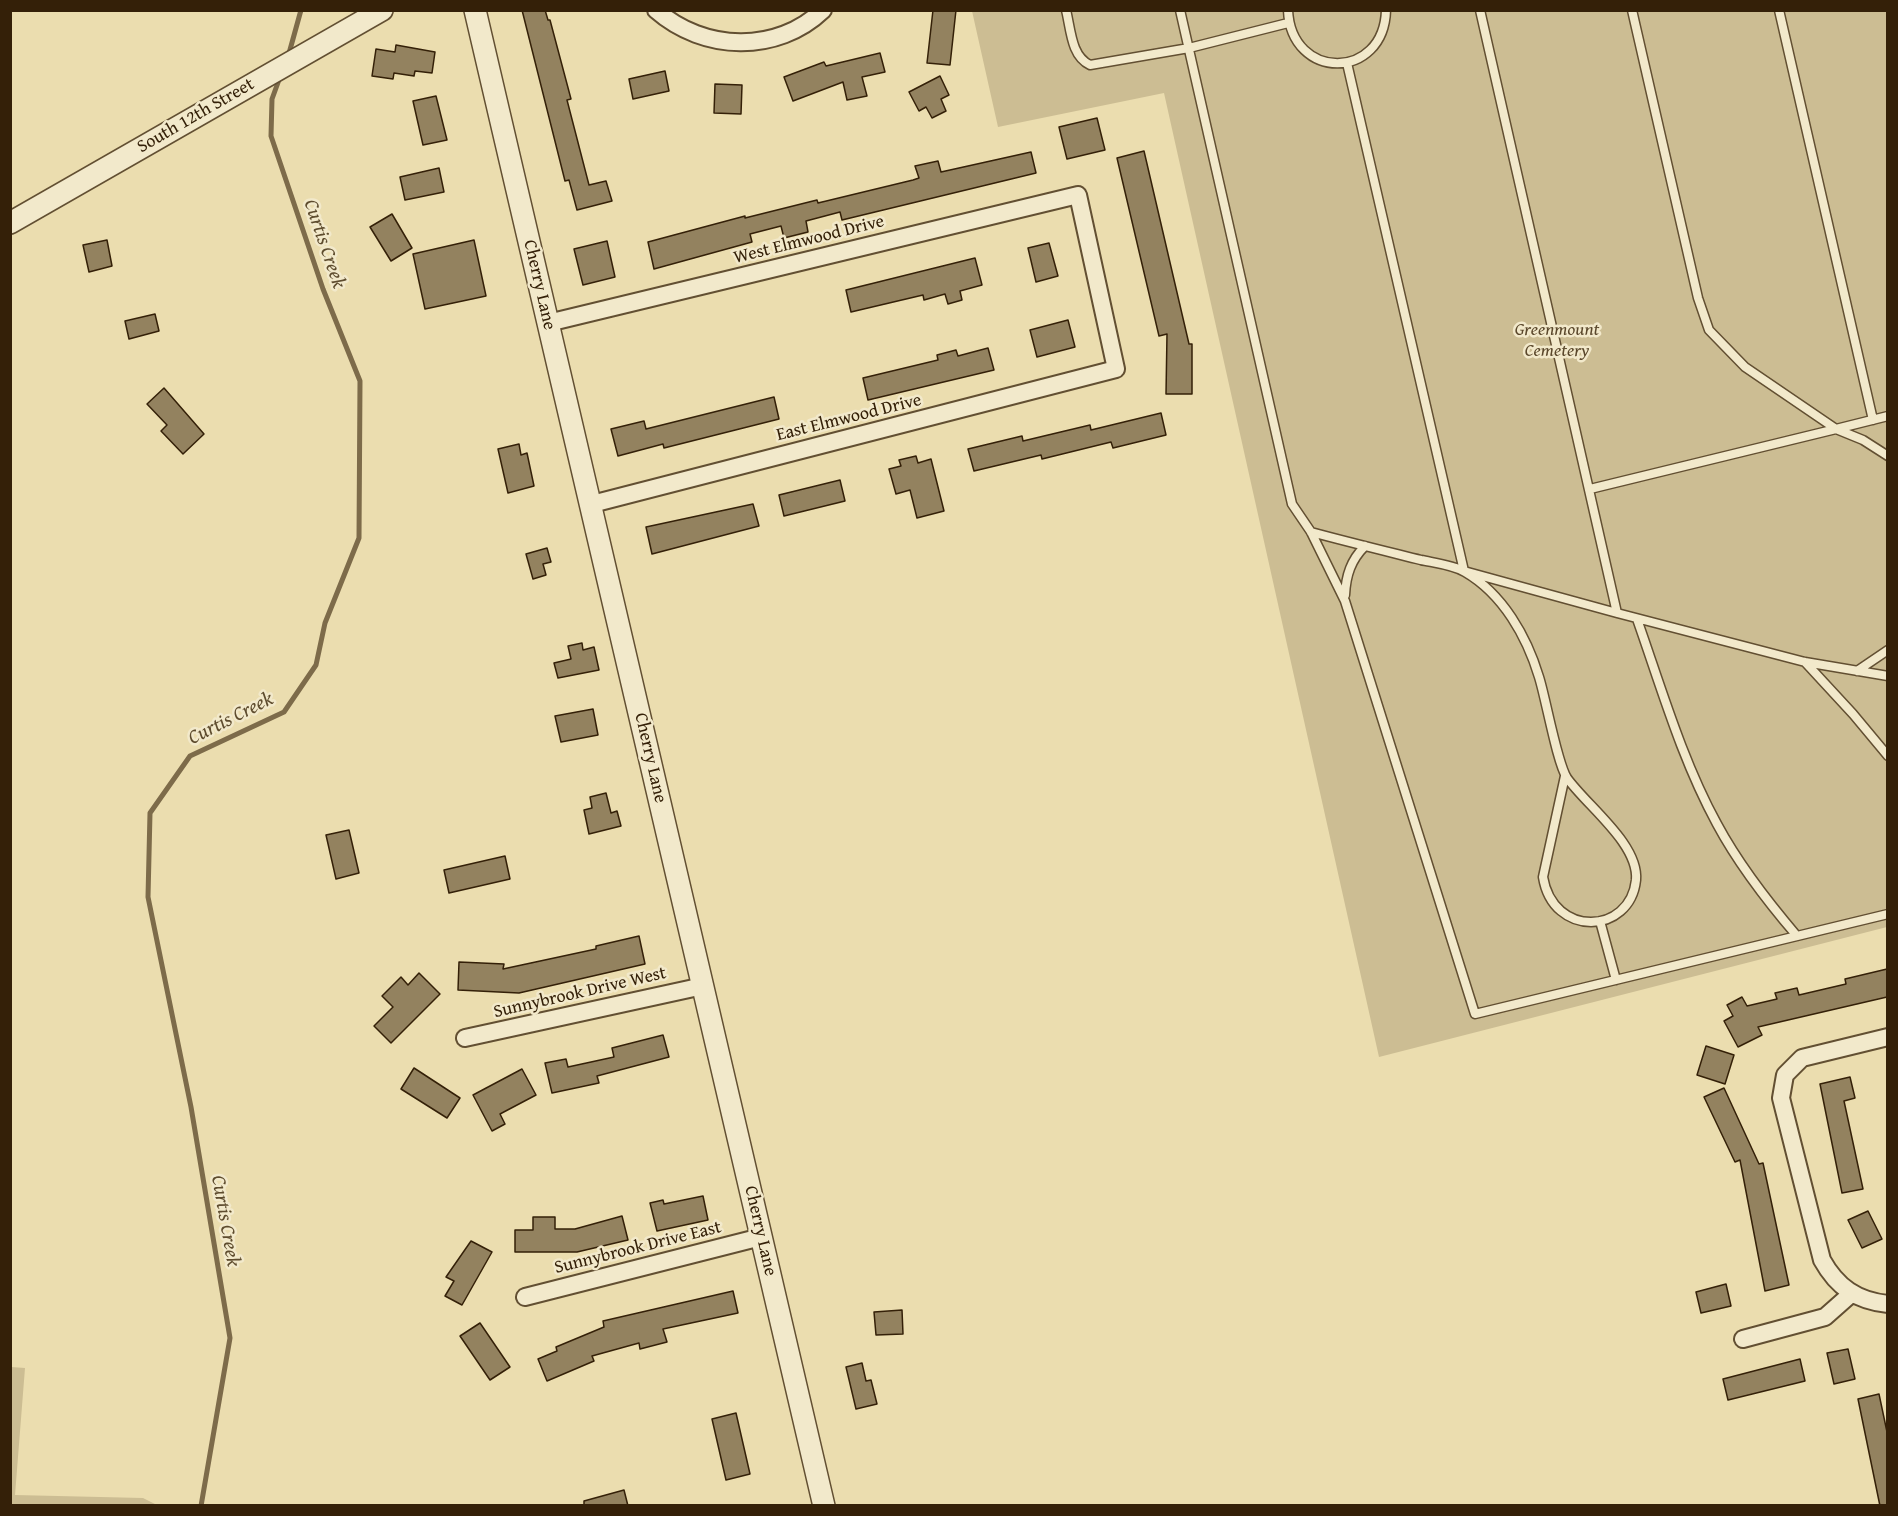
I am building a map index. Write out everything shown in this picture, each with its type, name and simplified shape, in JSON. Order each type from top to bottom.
[{"type":"street","name":"South 12th Street","points":[[10,223],[382,10]]},
{"type":"street","name":"Cherry Lane","points":[[475,10],[824,1506]]},
{"type":"street","points":[[656,10],[693,33],[726,42],[742,43],[786,36],[811,22],[823,10]]},
{"type":"street","name":"West Elmwood Drive","points":[[548,323],[1078,195],[1116,369]]},
{"type":"street","name":"East Elmwood Drive","points":[[592,504],[1116,369]]},
{"type":"street","name":"Sunnybrook Drive West","points":[[465,1038],[703,986]]},
{"type":"street","points":[[1887,1037],[1802,1058],[1785,1075],[1781,1098],[1822,1260],[1830,1274],[1851,1294],[1873,1302],[1887,1304]]},
{"type":"street","name":"Sunnybrook Drive East","points":[[525,1297],[761,1237]]},
{"type":"street","points":[[1743,1340],[1825,1317],[1851,1294]]},
{"type":"lane","points":[[1066,10],[1076,54],[1090,65],[1189,48],[1288,23]]},
{"type":"lane","points":[[1180,10],[1292,504],[1311,532],[1345,602],[1475,1014],[1887,914]]},
{"type":"lane","points":[[1288,10],[1288,23],[1299,46],[1311,56],[1325,62],[1347,63],[1367,54],[1380,39],[1385,26],[1386,10]]},
{"type":"lane","points":[[1480,10],[1617,613]]},
{"type":"lane","points":[[1632,10],[1698,298],[1709,330],[1745,367],[1836,429],[1863,440],[1887,456]]},
{"type":"lane","points":[[1779,10],[1873,420]]},
{"type":"lane","points":[[1347,63],[1464,571],[1503,606],[1530,651],[1565,776],[1624,843],[1636,868],[1632,895],[1624,907],[1600,921],[1585,923],[1571,919],[1551,903],[1545,890],[1543,877],[1565,776]]},
{"type":"lane","points":[[1590,489],[1887,416]]},
{"type":"lane","points":[[1311,532],[1805,662],[1887,676]]},
{"type":"lane","points":[[1345,602],[1349,570],[1355,556],[1365,546]]},
{"type":"lane","points":[[1637,619],[1696,780],[1717,823],[1755,884],[1797,936]]},
{"type":"lane","points":[[1857,671],[1887,650]]},
{"type":"lane","points":[[1805,662],[1853,714],[1887,756]]},
{"type":"lane","points":[[1600,921],[1616,980]]},
{"type":"green space","name":"Greenmount Cemetery","points":[[972,11],[1887,11],[1887,927],[1379,1057],[1164,93],[998,127]]},
{"type":"green space","points":[[11,1367],[25,1368],[15,1495],[143,1498],[157,1505],[11,1505]]},
{"type":"building","points":[[522,10],[545,10],[550,20],[571,99],[567,100],[589,185],[606,181],[612,201],[577,210],[569,180],[565,181]]},
{"type":"building","points":[[933,10],[956,10],[950,65],[927,63]]},
{"type":"building","points":[[396,45],[435,52],[432,73],[415,71],[414,76],[394,73],[393,79],[372,76],[376,49],[395,52]]},
{"type":"building","points":[[880,53],[885,72],[862,77],[867,96],[847,100],[843,82],[793,101],[784,77],[824,62],[826,66]]},
{"type":"building","points":[[665,71],[669,91],[633,99],[629,79]]},
{"type":"building","points":[[940,76],[949,95],[941,99],[946,111],[932,118],[926,107],[919,111],[909,92]]},
{"type":"building","points":[[715,84],[742,85],[741,114],[714,113]]},
{"type":"building","points":[[436,96],[447,140],[423,145],[413,101]]},
{"type":"building","points":[[1097,118],[1105,150],[1067,159],[1059,127]]},
{"type":"building","points":[[1144,151],[1189,344],[1192,344],[1192,394],[1166,394],[1167,334],[1159,336],[1117,158]]},
{"type":"building","points":[[1031,152],[1036,173],[842,220],[840,212],[806,221],[808,232],[784,238],[781,226],[750,234],[752,242],[654,269],[648,242],[745,216],[745,218],[817,200],[818,203],[913,180],[919,178],[915,166],[938,161],[941,172]]},
{"type":"building","points":[[439,168],[444,192],[405,200],[400,177]]},
{"type":"building","points":[[392,214],[412,248],[391,261],[370,227]]},
{"type":"building","points":[[107,240],[112,266],[89,272],[83,245]]},
{"type":"building","points":[[474,240],[486,296],[425,309],[413,254]]},
{"type":"building","points":[[607,241],[615,277],[583,285],[574,249]]},
{"type":"building","points":[[1049,243],[1058,276],[1036,282],[1028,248]]},
{"type":"building","points":[[975,258],[982,285],[960,291],[962,300],[948,304],[945,294],[924,300],[923,295],[851,312],[846,290]]},
{"type":"building","points":[[155,314],[159,331],[129,339],[125,321]]},
{"type":"building","points":[[1068,320],[1075,347],[1037,357],[1030,330]]},
{"type":"building","points":[[988,348],[994,370],[868,400],[863,378],[938,360],[937,355],[956,350],[958,356]]},
{"type":"building","points":[[164,388],[204,434],[183,454],[161,431],[167,425],[147,404]]},
{"type":"building","points":[[774,397],[779,419],[664,448],[663,444],[618,456],[611,429],[644,421],[646,429]]},
{"type":"building","points":[[1161,413],[1166,435],[1113,448],[1111,442],[1042,459],[1041,455],[974,471],[968,449],[1022,436],[1023,441],[1090,425],[1091,430]]},
{"type":"building","points":[[519,444],[521,455],[527,453],[534,486],[508,493],[498,449]]},
{"type":"building","points":[[916,456],[918,463],[931,459],[944,511],[917,518],[910,490],[896,494],[889,469],[901,466],[899,460]]},
{"type":"building","points":[[840,480],[845,501],[784,516],[779,495]]},
{"type":"building","points":[[753,504],[759,526],[652,554],[646,527]]},
{"type":"building","points":[[547,548],[551,562],[543,564],[546,575],[533,579],[526,554]]},
{"type":"building","points":[[582,643],[583,650],[594,647],[599,670],[558,678],[554,663],[571,659],[568,646]]},
{"type":"building","points":[[593,709],[598,735],[561,742],[555,716]]},
{"type":"building","points":[[606,793],[611,813],[617,811],[621,826],[589,834],[584,810],[592,808],[590,797]]},
{"type":"building","points":[[349,830],[359,873],[336,879],[326,835]]},
{"type":"building","points":[[505,856],[510,879],[449,893],[444,870]]},
{"type":"building","points":[[639,936],[645,964],[519,993],[458,990],[459,962],[504,964],[503,969],[596,949],[596,946]]},
{"type":"building","points":[[1887,969],[1887,997],[1758,1027],[1762,1035],[1738,1047],[1724,1021],[1733,1016],[1727,1005],[1742,997],[1747,1006],[1777,999],[1775,993],[1797,988],[1799,995],[1846,984],[1845,979]]},
{"type":"building","points":[[419,973],[440,994],[391,1043],[374,1026],[393,1007],[382,996],[401,977],[408,985]]},
{"type":"building","points":[[663,1035],[669,1057],[597,1076],[599,1083],[552,1093],[545,1063],[566,1059],[568,1067],[614,1057],[612,1048]]},
{"type":"building","points":[[1706,1046],[1734,1055],[1725,1084],[1697,1075]]},
{"type":"building","points":[[414,1068],[460,1098],[447,1118],[401,1089]]},
{"type":"building","points":[[522,1069],[536,1095],[500,1114],[505,1124],[492,1131],[473,1095]]},
{"type":"building","points":[[1850,1077],[1855,1098],[1844,1101],[1863,1189],[1842,1193],[1820,1084]]},
{"type":"building","points":[[1724,1088],[1759,1164],[1763,1163],[1789,1285],[1765,1291],[1740,1160],[1735,1162],[1704,1097]]},
{"type":"building","points":[[703,1196],[708,1220],[657,1231],[650,1203],[663,1200],[664,1204]]},
{"type":"building","points":[[1868,1211],[1882,1239],[1862,1248],[1848,1220]]},
{"type":"building","points":[[622,1216],[628,1240],[577,1252],[515,1252],[515,1230],[533,1230],[533,1217],[555,1217],[555,1229],[575,1229]]},
{"type":"building","points":[[471,1241],[492,1252],[462,1305],[445,1296],[454,1281],[446,1277]]},
{"type":"building","points":[[1726,1284],[1731,1306],[1701,1313],[1696,1292]]},
{"type":"building","points":[[733,1291],[738,1313],[663,1329],[667,1342],[640,1349],[639,1343],[592,1356],[594,1361],[547,1381],[538,1359],[557,1351],[556,1347],[604,1327],[603,1321]]},
{"type":"building","points":[[902,1310],[903,1334],[876,1335],[874,1312]]},
{"type":"building","points":[[480,1323],[510,1367],[490,1380],[460,1336]]},
{"type":"building","points":[[1848,1349],[1855,1379],[1834,1384],[1827,1353]]},
{"type":"building","points":[[1800,1359],[1805,1381],[1728,1400],[1723,1379]]},
{"type":"building","points":[[862,1363],[866,1381],[871,1380],[877,1404],[856,1409],[846,1367]]},
{"type":"building","points":[[1879,1394],[1887,1432],[1887,1506],[1880,1506],[1858,1399]]},
{"type":"building","points":[[736,1413],[750,1474],[726,1480],[712,1419]]},
{"type":"building","points":[[624,1490],[628,1506],[584,1506],[584,1501]]},
{"type":"waterway","name":"Curtis Creek","points":[[288,57],[301,10]]},
{"type":"waterway","name":"Curtis Creek","points":[[201,1506],[230,1338],[191,1107],[148,897],[150,813],[190,756],[284,712],[316,665],[325,623],[359,538],[360,381],[323,289],[271,136],[272,99],[280,77]]}]
